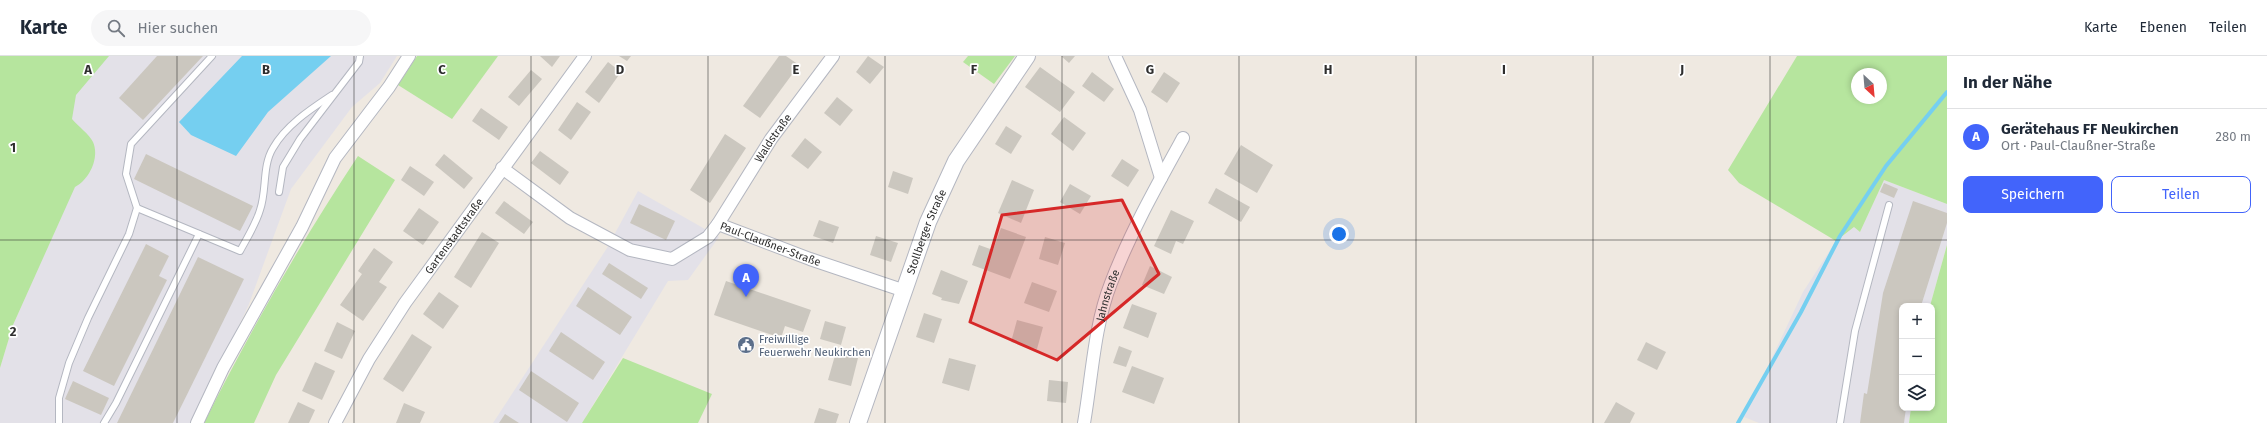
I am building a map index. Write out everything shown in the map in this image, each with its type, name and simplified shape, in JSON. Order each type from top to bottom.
[{"type":"main road","name":"Stollberger Straße","points":[[858,423],[928,222],[956,161],[1027,56]]},
{"type":"street","points":[[197,423],[223,368],[302,227],[336,158],[389,87],[409,56]]},
{"type":"street","name":"Gartenstadtstraße","points":[[335,423],[369,359],[401,309],[502,168],[585,56]]},
{"type":"street","name":"Waldstraße","points":[[718,224],[771,139],[833,56]]},
{"type":"street","points":[[1115,56],[1140,110],[1161,178]]},
{"type":"street","name":"Jahnstraße","points":[[1084,423],[1099,326],[1110,283],[1161,178],[1183,138]]},
{"type":"street","name":"Paul-Claußner-Straße","points":[[502,168],[570,218],[630,250],[672,259],[708,237],[718,224],[810,259],[905,291]]},
{"type":"lane","points":[[59,423],[60,398],[69,363],[88,318],[129,234],[137,208],[126,174],[131,144],[212,56]]},
{"type":"lane","points":[[279,192],[283,167],[300,139],[332,95],[359,62],[360,56]]},
{"type":"lane","points":[[137,208],[240,252],[260,210],[266,186],[266,164],[273,147],[288,128],[312,108],[332,95]]},
{"type":"lane","points":[[1840,423],[1855,331],[1889,205]]},
{"type":"lane","points":[[104,423],[116,403],[199,234]]},
{"type":"highlighted area","points":[[1122,200],[1159,274],[1057,360],[970,322],[1002,215]]},
{"type":"shaded area","points":[[106,56],[397,56],[380,83],[352,107],[291,189],[249,304],[193,423],[0,423],[0,368],[13,325],[78,179],[48,128]]},
{"type":"shaded area","points":[[1884,180],[1947,204],[1947,245],[1931,303],[1899,303],[1899,411],[1911,411],[1909,423],[1759,423],[1744,417],[1803,292],[1836,241],[1854,227],[1860,232]]},
{"type":"shaded area","points":[[638,191],[719,237],[688,280],[668,281],[582,423],[493,423],[607,248]]},
{"type":"green space","points":[[0,56],[109,56],[76,95],[72,119],[93,142],[95,155],[92,168],[85,179],[75,187],[13,325],[0,368]]},
{"type":"green space","points":[[417,56],[498,56],[452,119],[398,85]]},
{"type":"green space","points":[[968,56],[1015,56],[994,84],[963,62]]},
{"type":"green space","points":[[1797,56],[1947,56],[1947,204],[1884,180],[1860,232],[1854,227],[1836,241],[1739,183],[1728,170]]},
{"type":"green space","points":[[358,156],[395,180],[276,375],[254,423],[204,423],[239,355],[277,287],[316,221]]},
{"type":"green space","points":[[1947,245],[1947,423],[1909,423],[1911,411],[1935,411],[1935,303],[1931,303]]},
{"type":"green space","points":[[623,358],[712,394],[698,423],[582,423]]},
{"type":"water","points":[[242,56],[331,56],[268,112],[236,156],[191,135],[179,122]]},
{"type":"building","points":[[157,56],[203,56],[143,120],[119,98]]},
{"type":"building","points":[[540,56],[560,56],[552,67]]},
{"type":"building","points":[[619,56],[631,56],[627,61]]},
{"type":"building","points":[[779,56],[786,56],[799,65],[760,118],[743,106]]},
{"type":"building","points":[[868,56],[884,67],[870,84],[856,72]]},
{"type":"building","points":[[1061,56],[1075,56],[1069,63]]},
{"type":"building","points":[[608,62],[621,72],[599,103],[585,92]]},
{"type":"building","points":[[1040,67],[1075,92],[1060,112],[1025,87]]},
{"type":"building","points":[[531,70],[542,79],[519,106],[508,97]]},
{"type":"building","points":[[1092,72],[1114,89],[1104,102],[1082,86]]},
{"type":"building","points":[[1164,72],[1180,83],[1167,103],[1151,92]]},
{"type":"building","points":[[837,97],[853,110],[840,126],[824,113]]},
{"type":"building","points":[[577,102],[591,112],[571,140],[558,130]]},
{"type":"building","points":[[481,108],[508,127],[499,140],[472,121]]},
{"type":"building","points":[[1064,117],[1086,133],[1073,151],[1051,134]]},
{"type":"building","points":[[1006,126],[1022,136],[1011,154],[995,144]]},
{"type":"building","points":[[725,134],[746,148],[710,203],[690,190]]},
{"type":"building","points":[[805,138],[822,152],[808,169],[791,156]]},
{"type":"building","points":[[1241,145],[1273,165],[1257,193],[1224,174]]},
{"type":"building","points":[[540,151],[569,172],[560,185],[531,163]]},
{"type":"building","points":[[146,154],[253,206],[240,231],[134,179]]},
{"type":"building","points":[[444,154],[473,178],[464,189],[435,165]]},
{"type":"building","points":[[1122,159],[1139,170],[1128,187],[1111,176]]},
{"type":"building","points":[[410,166],[434,182],[424,196],[401,180]]},
{"type":"building","points":[[893,171],[913,178],[908,194],[888,187]]},
{"type":"building","points":[[1012,180],[1034,190],[1021,223],[998,213]]},
{"type":"building","points":[[1884,183],[1898,189],[1894,198],[1880,192]]},
{"type":"building","points":[[1070,184],[1091,196],[1080,214],[1060,202]]},
{"type":"building","points":[[1216,188],[1250,207],[1241,222],[1208,203]]},
{"type":"building","points":[[504,201],[533,222],[524,234],[495,213]]},
{"type":"building","points":[[1913,201],[1947,213],[1947,223],[1922,303],[1899,303],[1899,411],[1906,411],[1904,423],[1860,423],[1864,393],[1867,394],[1883,293]]},
{"type":"building","points":[[639,204],[675,221],[666,240],[630,223]]},
{"type":"building","points":[[419,208],[439,222],[423,245],[403,231]]},
{"type":"building","points":[[1171,210],[1194,221],[1183,244],[1176,241],[1171,254],[1154,246]]},
{"type":"building","points":[[819,220],[839,227],[833,243],[813,236]]},
{"type":"building","points":[[1001,228],[1026,237],[1010,279],[972,265],[979,245],[993,250]]},
{"type":"building","points":[[482,232],[499,243],[471,288],[454,277]]},
{"type":"building","points":[[876,236],[898,243],[891,262],[870,255]]},
{"type":"building","points":[[1045,237],[1065,243],[1058,265],[1039,259]]},
{"type":"building","points":[[146,244],[169,256],[159,276],[167,280],[114,386],[83,371]]},
{"type":"building","points":[[374,248],[393,262],[379,282],[387,287],[363,321],[340,305],[362,274],[358,271]]},
{"type":"building","points":[[198,257],[244,279],[173,423],[117,423]]},
{"type":"building","points":[[609,263],[648,288],[641,299],[602,274]]},
{"type":"building","points":[[1150,266],[1172,277],[1164,294],[1142,285]]},
{"type":"building","points":[[941,270],[968,281],[959,304],[941,300],[942,298],[932,294]]},
{"type":"building","points":[[726,281],[811,310],[803,332],[785,326],[781,338],[714,315]]},
{"type":"building","points":[[1032,282],[1057,291],[1049,312],[1024,303]]},
{"type":"building","points":[[588,287],[632,317],[620,335],[576,306]]},
{"type":"building","points":[[439,292],[459,306],[443,329],[423,314]]},
{"type":"building","points":[[1132,304],[1157,313],[1148,338],[1123,328]]},
{"type":"building","points":[[924,313],[942,319],[934,343],[916,337]]},
{"type":"building","points":[[1017,320],[1043,327],[1037,349],[1011,342]]},
{"type":"building","points":[[825,321],[846,327],[841,345],[820,339]]},
{"type":"building","points":[[337,322],[355,331],[342,359],[324,351]]},
{"type":"building","points":[[561,332],[605,362],[593,380],[549,351]]},
{"type":"building","points":[[412,334],[432,347],[403,392],[383,379]]},
{"type":"building","points":[[1646,342],[1666,352],[1657,370],[1637,360]]},
{"type":"building","points":[[1119,346],[1132,351],[1126,367],[1113,363]]},
{"type":"building","points":[[836,352],[858,358],[851,386],[828,380]]},
{"type":"building","points":[[949,358],[976,365],[969,391],[942,383]]},
{"type":"building","points":[[315,362],[335,371],[322,400],[302,391]]},
{"type":"building","points":[[1132,366],[1164,378],[1154,404],[1122,392]]},
{"type":"building","points":[[531,371],[579,403],[567,422],[519,390]]},
{"type":"building","points":[[1049,380],[1068,382],[1066,403],[1047,401]]},
{"type":"building","points":[[73,381],[109,398],[101,415],[65,399]]},
{"type":"building","points":[[298,402],[315,410],[309,423],[288,423]]},
{"type":"building","points":[[1616,402],[1635,413],[1630,423],[1604,423]]},
{"type":"building","points":[[404,403],[425,412],[420,423],[396,423]]},
{"type":"building","points":[[819,408],[839,414],[836,423],[814,423]]},
{"type":"building","points":[[505,414],[519,423],[499,423]]},
{"type":"waterway","points":[[1738,423],[1801,312],[1840,236],[1886,166],[1947,92]]},
{"type":"place","name":"Gerätehaus FF Neukirchen","points":[[746,297]]},
{"type":"place","name":"Freiwillige Feuerwehr Neukirchen","points":[[746,345]]}]
